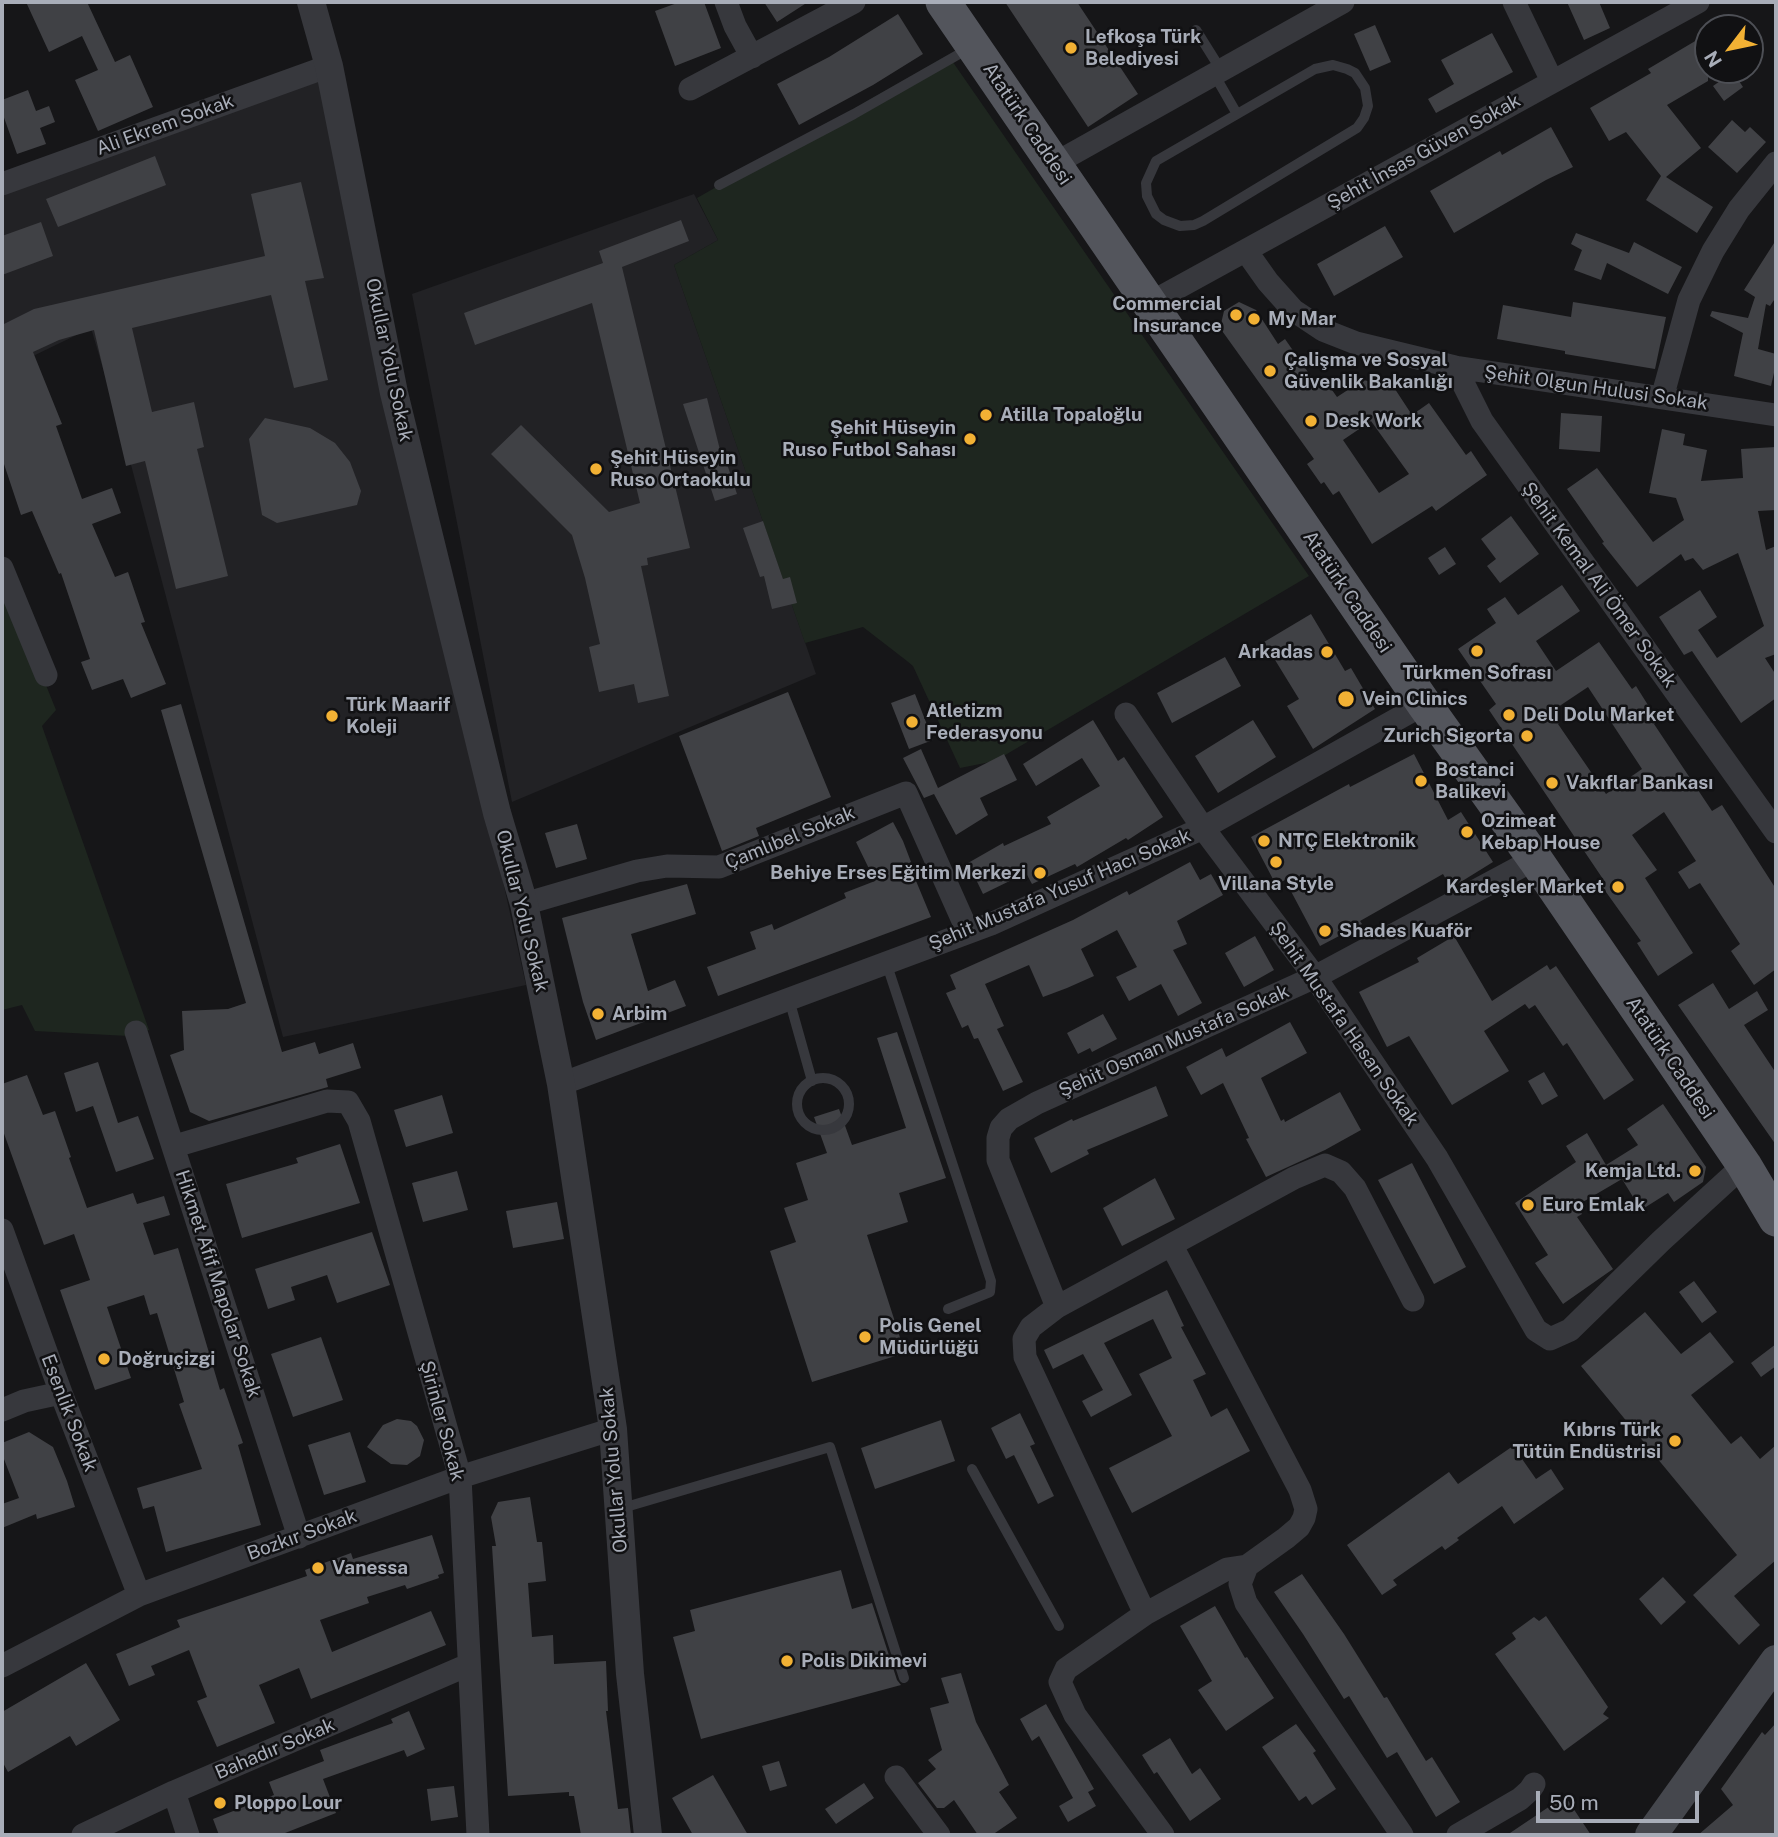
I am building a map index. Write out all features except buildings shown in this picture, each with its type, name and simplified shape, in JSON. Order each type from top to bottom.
[{"type":"main road","name":"Atatürk Caddesi","points":[[943,2],[1424,704],[1535,859],[1749,1172],[1776,1206]]},
{"type":"main road","name":"Atatürk Caddesi","points":[[1749,1172],[1776,1219]]},
{"type":"main road","points":[[1651,1835],[1776,1661]]},
{"type":"street","name":"Okullar Yolu Sokak","points":[[311,2],[328,66],[394,393],[497,813],[524,904],[561,1084],[613,1429],[630,1674],[648,1835]]},
{"type":"street","points":[[726,2],[752,57]]},
{"type":"street","points":[[690,89],[854,2]]},
{"type":"street","points":[[1054,164],[1217,71],[1314,8],[1343,2]]},
{"type":"street","points":[[1514,2],[1552,81]]},
{"type":"street","name":"Şehit İnsas Güven Sokak","points":[[1150,303],[1698,2]]},
{"type":"street","name":"Ali Ekrem Sokak","points":[[2,184],[328,66]]},
{"type":"street","points":[[1662,398],[1689,300],[1713,251],[1739,209],[1776,163]]},
{"type":"street","name":"Şehit Olgun Hulusi Sokak","points":[[1246,251],[1268,282],[1293,310],[1324,330],[1356,343],[1455,367],[1776,415]]},
{"type":"street","name":"Şehit Kemal Ali Ömer Sokak","points":[[1455,367],[1482,421],[1776,832]]},
{"type":"street","points":[[2,568],[46,675]]},
{"type":"street","name":"Şehit Mustafa Yusuf Hacı Sokak","points":[[561,1084],[968,932],[1203,828],[1424,704]]},
{"type":"street","name":"Şehit Mustafa Hasan Sokak","points":[[1126,715],[1203,828],[1315,978],[1437,1158],[1536,1330],[1550,1339],[1570,1330],[1661,1241],[1749,1172]]},
{"type":"street","name":"Çamlıbel Sokak","points":[[524,904],[637,871],[667,866],[719,867],[906,793],[968,932]]},
{"type":"street","name":"Şehit Osman Mustafa Sokak","points":[[1056,1307],[998,1160],[998,1138],[1001,1128],[1009,1119],[1037,1103],[1315,978],[1535,859]]},
{"type":"street","name":"Hikmet Afif Mapolar Sokak","points":[[136,1032],[299,1537]]},
{"type":"street","name":"Şirinler Sokak","points":[[175,1146],[327,1101],[348,1102],[359,1121],[460,1477],[478,1835]]},
{"type":"street","points":[[1146,1614],[1025,1357],[1027,1333],[1031,1327],[1056,1307],[1294,1178],[1325,1166],[1342,1172],[1355,1188],[1413,1300]]},
{"type":"street","name":"Esenlik Sokak","points":[[2,1230],[61,1394],[139,1595]]},
{"type":"street","points":[[1163,1835],[1075,1715],[1060,1682],[1066,1669],[1146,1614],[1227,1569],[1247,1566],[1299,1527],[1304,1518],[1305,1500],[1172,1246]]},
{"type":"street","points":[[2,1410],[24,1401],[61,1394]]},
{"type":"street","name":"Bozkır Sokak","points":[[2,1666],[139,1595],[460,1477],[613,1429]]},
{"type":"street","points":[[1247,1566],[1240,1584],[1246,1603],[1402,1835]]},
{"type":"street","name":"Bahadır Sokak","points":[[83,1835],[174,1792],[468,1665]]},
{"type":"street","points":[[896,1777],[939,1835]]},
{"type":"street","points":[[1458,1835],[1520,1799],[1534,1784]]},
{"type":"street","points":[[174,1792],[188,1835]]},
{"type":"lane","points":[[1196,30],[1237,114]]},
{"type":"lane","points":[[719,185],[854,114],[974,46]]},
{"type":"lane","points":[[1324,66],[1341,66],[1355,73],[1365,88],[1367,97],[1364,118],[1357,128],[1347,135],[1203,221],[1187,226],[1164,220],[1150,205],[1147,196],[1146,183],[1156,162],[1237,114],[1324,66]]},
{"type":"lane","points":[[886,962],[990,1281],[990,1292],[948,1309]]},
{"type":"lane","points":[[789,999],[812,1081]]},
{"type":"lane","points":[[828,1078],[836,1081],[847,1093],[849,1101],[846,1117],[833,1128],[816,1129],[802,1119],[797,1101],[805,1086],[812,1081],[828,1078]]},
{"type":"lane","points":[[618,1509],[830,1447],[904,1678]]},
{"type":"lane","points":[[972,1469],[1059,1626]]},
{"type":"shaded area","points":[[948,55],[1309,576],[995,761],[960,768],[913,666],[907,661],[863,627],[805,643],[674,265],[718,240],[697,198]]},
{"type":"shaded area","name":"Türk Maarif Koleji","points":[[320,80],[403,433],[526,985],[283,1037],[126,446],[91,328],[2,371],[2,195]]},
{"type":"shaded area","name":"Şehit Hüseyin Ruso Ortaokulu","points":[[694,194],[718,240],[674,265],[816,674],[512,802],[412,294]]},
{"type":"shaded area","points":[[2,576],[56,710],[42,726],[149,1030],[128,1036],[35,1031],[22,1005],[2,1010]]},
{"type":"place","name":"Lefkoşa Türk Belediyesi","points":[[1071,48]]},
{"type":"place","name":"Commercial Insurance","points":[[1236,315]]},
{"type":"place","name":"My Mar","points":[[1254,319]]},
{"type":"place","name":"Çalişma ve Sosyal Güvenlik Bakanlığı","points":[[1270,371]]},
{"type":"place","name":"Atilla Topaloğlu","points":[[986,415]]},
{"type":"place","name":"Desk Work","points":[[1311,421]]},
{"type":"place","name":"Şehit Hüseyin Ruso Futbol Sahası","points":[[970,439]]},
{"type":"place","name":"Şehit Hüseyin Ruso Ortaokulu","points":[[596,469]]},
{"type":"place","name":"Türkmen Sofrası","points":[[1477,651]]},
{"type":"place","name":"Arkadas","points":[[1327,652]]},
{"type":"place","name":"Vein Clinics","points":[[1346,699]]},
{"type":"place","name":"Deli Dolu Market","points":[[1509,715]]},
{"type":"place","name":"Türk Maarif Koleji","points":[[332,716]]},
{"type":"place","name":"Atletizm Federasyonu","points":[[912,722]]},
{"type":"place","name":"Zurich Sigorta","points":[[1527,736]]},
{"type":"place","name":"Bostanci Balikevi","points":[[1421,781]]},
{"type":"place","name":"Vakıflar Bankası","points":[[1552,783]]},
{"type":"place","name":"Ozimeat Kebap House","points":[[1467,832]]},
{"type":"place","name":"NTÇ Elektronik","points":[[1264,841]]},
{"type":"place","name":"Villana Style","points":[[1276,862]]},
{"type":"place","name":"Behiye Erses Eğitim Merkezi","points":[[1040,873]]},
{"type":"place","name":"Kardeşler Market","points":[[1618,887]]},
{"type":"place","name":"Shades Kuaför","points":[[1325,931]]},
{"type":"place","name":"Arbim","points":[[598,1014]]},
{"type":"place","name":"Kemja Ltd.","points":[[1695,1171]]},
{"type":"place","name":"Euro Emlak","points":[[1528,1205]]},
{"type":"place","name":"Polis Genel Müdürlüğü","points":[[865,1337]]},
{"type":"place","name":"Doğruçizgi","points":[[104,1359]]},
{"type":"place","name":"Kıbrıs Türk Tütün Endüstrisi","points":[[1675,1441]]},
{"type":"place","name":"Vanessa","points":[[318,1568]]},
{"type":"place","name":"Polis Dikimevi","points":[[787,1661]]},
{"type":"place","name":"Ploppo Lour","points":[[220,1803]]}]
